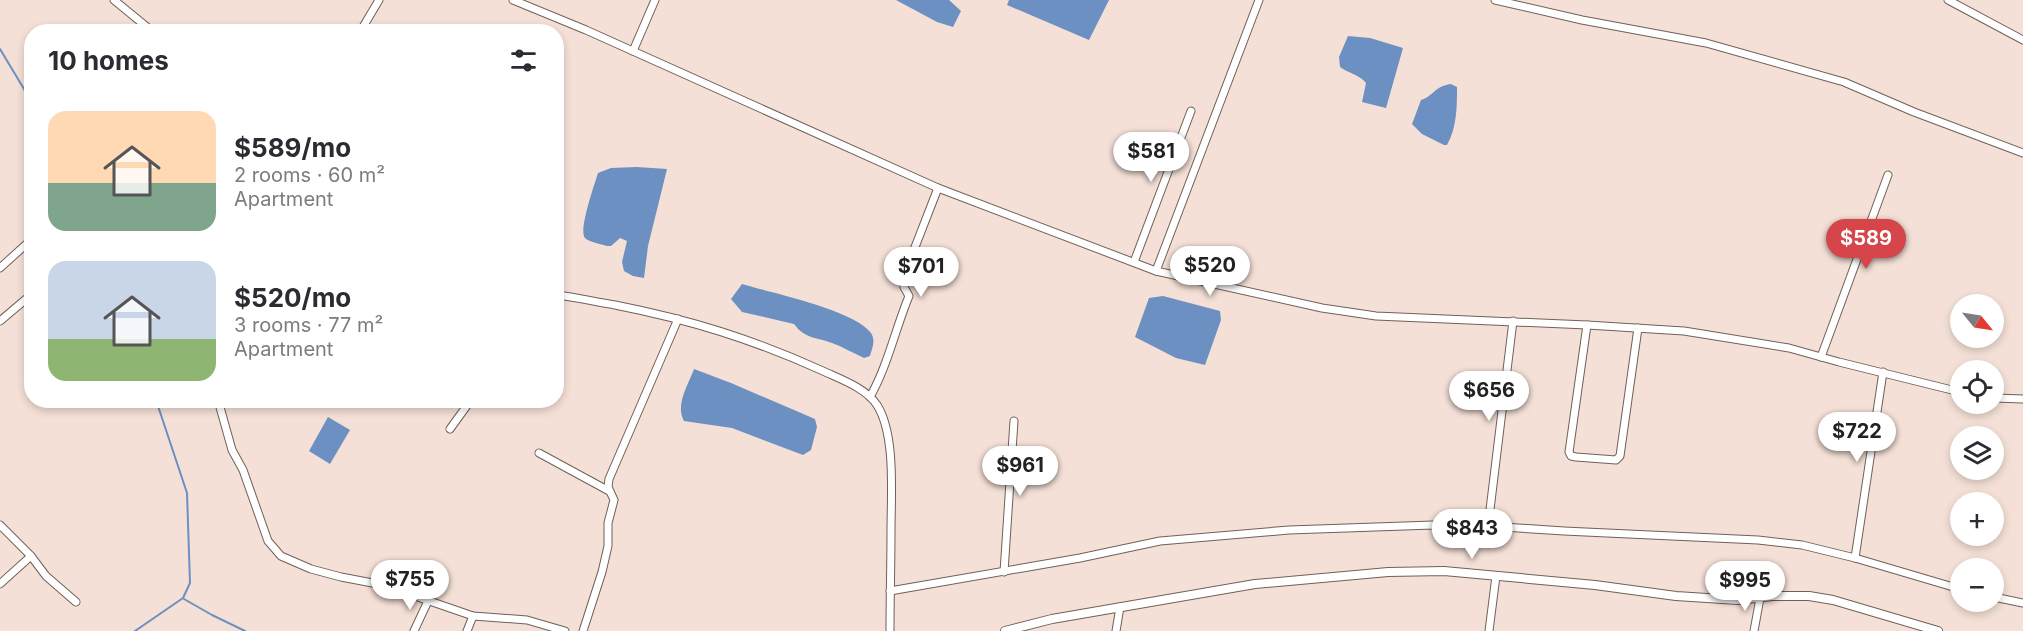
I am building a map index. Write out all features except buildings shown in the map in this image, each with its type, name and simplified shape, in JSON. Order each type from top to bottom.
[{"type":"street","points":[[114,0],[143,24]]},
{"type":"street","points":[[365,24],[379,0]]},
{"type":"street","points":[[513,0],[633,51],[938,188],[1156,271],[1322,308],[1376,316],[1684,331],[1789,348],[1950,389]]},
{"type":"street","points":[[633,51],[655,0]]},
{"type":"street","points":[[1156,271],[1259,0]]},
{"type":"street","points":[[1494,0],[1582,20],[1707,43],[1844,82],[2023,153]]},
{"type":"street","points":[[1947,0],[2023,40]]},
{"type":"street","points":[[1134,262],[1191,111]]},
{"type":"street","points":[[1821,357],[1888,175]]},
{"type":"street","points":[[870,397],[887,361],[892,339],[909,296],[904,287],[903,278],[938,188]]},
{"type":"street","points":[[0,268],[24,246]]},
{"type":"street","points":[[564,297],[678,319],[718,330],[772,348],[848,383],[870,397],[877,405],[888,441],[891,505],[890,631]]},
{"type":"street","points":[[0,321],[24,301]]},
{"type":"street","points":[[583,631],[608,546],[608,523],[614,500],[608,487],[609,478],[678,319]]},
{"type":"street","points":[[1488,526],[1513,321]]},
{"type":"street","points":[[1587,325],[1569,452],[1575,457],[1616,460],[1620,456],[1638,328]]},
{"type":"street","points":[[1855,558],[1883,372]]},
{"type":"street","points":[[2004,398],[2023,399]]},
{"type":"street","points":[[220,408],[232,450],[243,470],[268,541],[281,556],[321,572],[383,585],[473,616],[527,620],[566,631]]},
{"type":"street","points":[[450,429],[465,408]]},
{"type":"street","points":[[1004,572],[1014,421]]},
{"type":"street","points":[[539,453],[609,491]]},
{"type":"street","points":[[0,525],[31,556],[46,576],[75,602]]},
{"type":"street","points":[[891,591],[1004,572],[1160,541],[1289,530],[1433,525],[1758,540],[1802,545],[1950,586]]},
{"type":"street","points":[[0,584],[31,556]]},
{"type":"street","points":[[1005,631],[1052,619],[1255,584],[1329,576],[1444,571],[1676,596],[1738,600],[1809,596],[1938,631]]},
{"type":"street","points":[[1489,631],[1496,576]]},
{"type":"street","points":[[1754,631],[1760,598]]},
{"type":"street","points":[[2004,599],[2023,603]]},
{"type":"street","points":[[414,631],[428,601]]},
{"type":"street","points":[[1116,631],[1120,607]]},
{"type":"street","points":[[467,631],[473,616]]},
{"type":"water","points":[[896,0],[949,0],[961,11],[953,27],[937,22]]},
{"type":"water","points":[[1009,0],[1109,0],[1089,40],[1007,5]]},
{"type":"water","points":[[1348,36],[1370,38],[1403,48],[1386,108],[1362,102],[1366,83],[1340,67],[1339,57]]},
{"type":"water","points":[[1451,84],[1457,87],[1456,117],[1447,145],[1444,145],[1422,134],[1412,124],[1421,100],[1441,87]]},
{"type":"water","points":[[611,168],[667,169],[648,246],[644,278],[624,271],[622,262],[627,241],[620,238],[611,246],[607,246],[592,242],[583,234],[585,217],[598,173]]},
{"type":"water","points":[[742,284],[791,297],[848,317],[871,333],[873,344],[870,356],[864,358],[807,335],[794,324],[742,312],[731,299]]},
{"type":"water","points":[[1163,296],[1220,311],[1221,320],[1205,365],[1176,358],[1135,337],[1149,298]]},
{"type":"water","points":[[694,369],[815,419],[817,427],[811,450],[803,455],[732,428],[684,421],[682,402]]},
{"type":"water","points":[[328,417],[350,430],[330,464],[309,451]]},
{"type":"waterway","points":[[0,49],[24,89]]},
{"type":"waterway","points":[[135,631],[183,598],[190,583],[187,493],[159,408]]},
{"type":"waterway","points":[[184,599],[245,631]]}]
